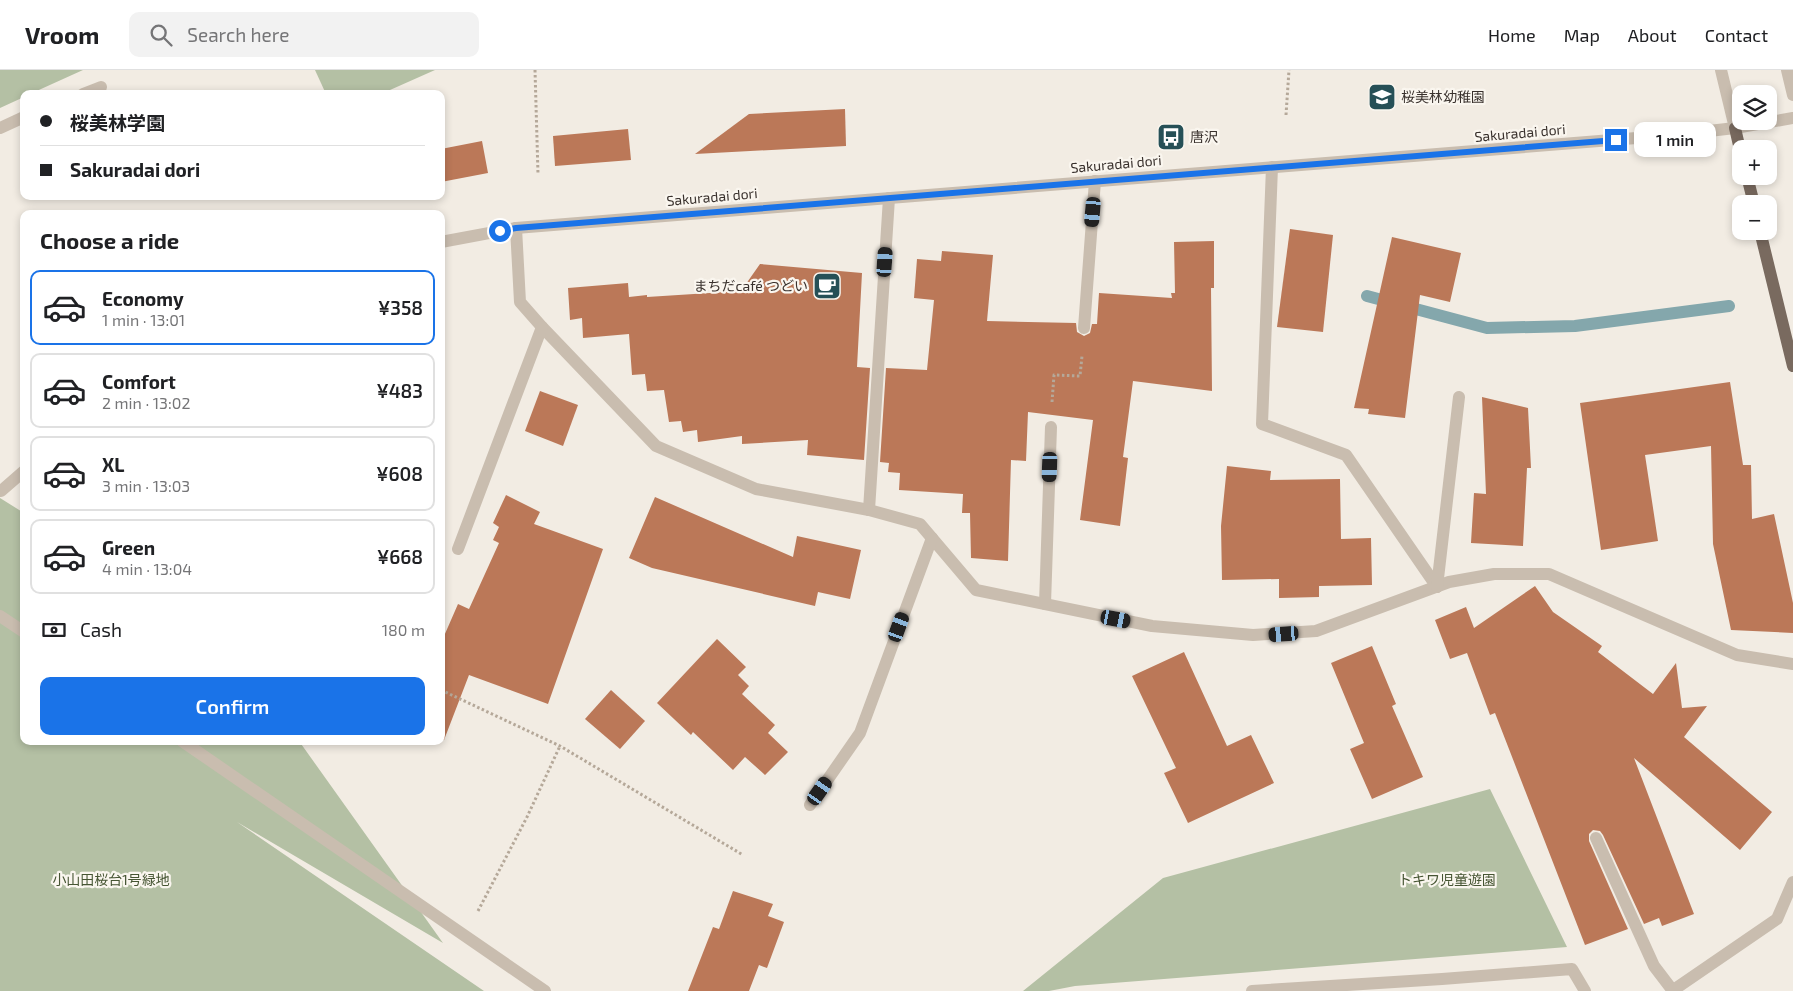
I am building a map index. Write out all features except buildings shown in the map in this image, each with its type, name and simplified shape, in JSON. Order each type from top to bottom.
[{"type":"main road","points":[[1762,240],[1793,366]]},
{"type":"street","points":[[1721,70],[1732,116]]},
{"type":"street","points":[[1787,70],[1793,95]]},
{"type":"street","points":[[93,90],[101,87]]},
{"type":"street","points":[[0,128],[20,118]]},
{"type":"street","name":"Sakuradai dori","points":[[1777,121],[1793,118]]},
{"type":"street","name":"Sakuradai dori","points":[[445,241],[516,228],[1674,136],[1732,128]]},
{"type":"street","points":[[1272,167],[1262,424],[1346,454],[1437,587]]},
{"type":"street","points":[[1084,328],[1095,181]]},
{"type":"street","points":[[869,510],[889,198]]},
{"type":"street","points":[[516,228],[520,302],[542,328],[656,446],[756,489],[869,510],[920,524],[976,590],[1152,626],[1252,635],[1316,632],[1450,582],[1494,574],[1548,574],[1738,655],[1793,664]]},
{"type":"street","points":[[458,549],[542,328]]},
{"type":"street","points":[[1437,587],[1460,397]]},
{"type":"street","points":[[1045,604],[1051,427]]},
{"type":"street","points":[[1,491],[20,474]]},
{"type":"street","points":[[810,805],[860,733],[932,538]]},
{"type":"street","points":[[0,616],[20,629]]},
{"type":"street","points":[[188,745],[545,991]]},
{"type":"street","points":[[1596,838],[1654,966],[1673,991],[1777,919],[1793,882]]},
{"type":"street","points":[[1252,991],[1572,969],[1585,991]]},
{"type":"path","points":[[535,70],[538,174]]},
{"type":"path","points":[[1286,115],[1289,70]]},
{"type":"path","points":[[1051,427],[1054,375],[1080,376],[1084,328]]},
{"type":"path","points":[[445,692],[560,746],[744,855]]},
{"type":"path","points":[[465,936],[527,817],[560,746]]},
{"type":"green space","points":[[0,70],[83,70],[39,90],[20,90],[20,99],[0,108]]},
{"type":"green space","points":[[315,70],[435,70],[390,90],[324,90]]},
{"type":"green space","name":"小山田桜台1号緑地","points":[[0,498],[20,510],[20,745],[302,745],[443,943],[237,822],[484,991],[0,991]]},
{"type":"green space","name":"トキワ児童遊園","points":[[1490,789],[1567,947],[1075,986],[1049,991],[1023,991],[1163,878]]},
{"type":"waterway","points":[[1367,296],[1487,328],[1575,326],[1729,306]]},
{"type":"place","name":"桜美林幼稚園","points":[[1382,97]]},
{"type":"place","name":"唐沢","points":[[1171,137]]},
{"type":"place","name":"まちだcafé つどい","points":[[827,286]]},
{"type":"route","points":[[500,231],[516,228],[1616,140]]}]
